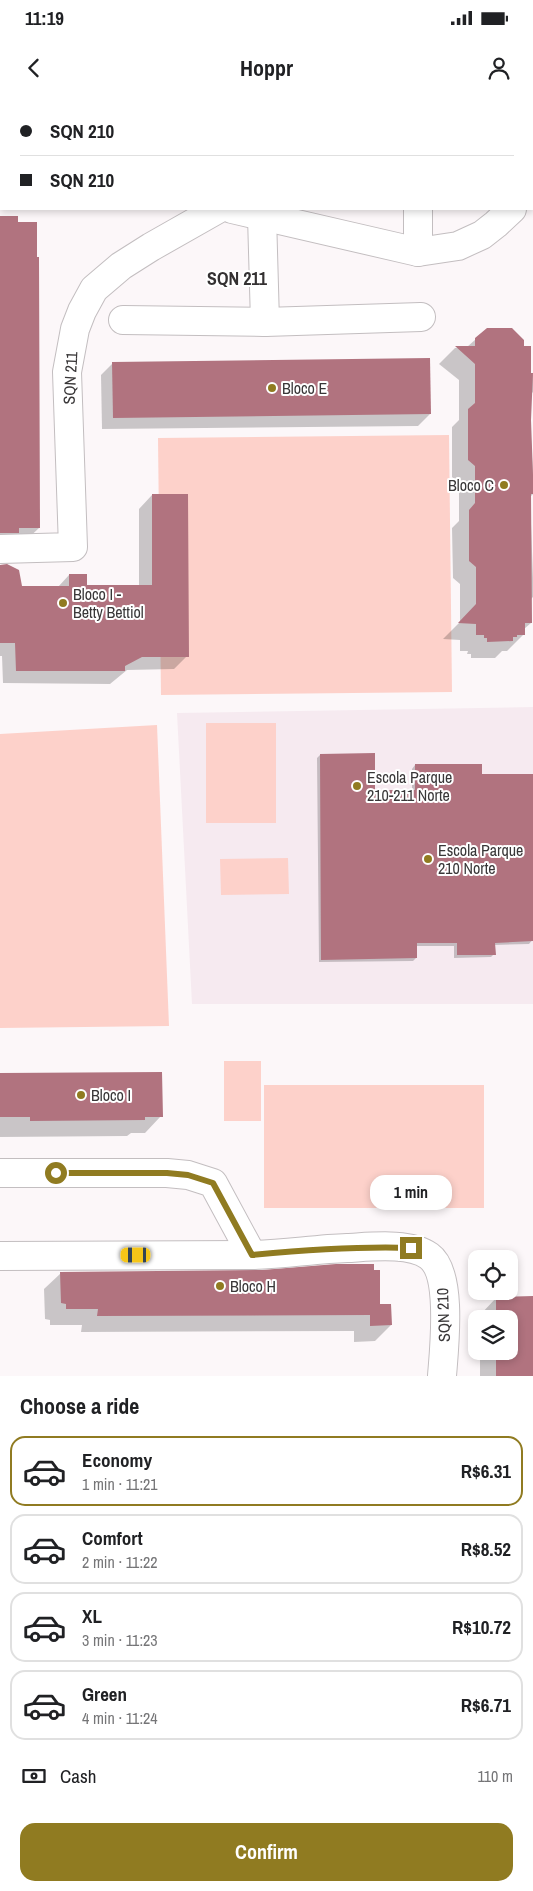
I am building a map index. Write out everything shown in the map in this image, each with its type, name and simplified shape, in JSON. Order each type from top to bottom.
[{"type":"street","name":"SQN 211","points":[[0,549],[73,547],[67,372],[74,329],[94,289],[121,266],[216,210]]},
{"type":"street","points":[[236,210],[418,252],[458,246],[482,235],[511,210]]},
{"type":"street","points":[[418,210],[418,252]]},
{"type":"street","points":[[262,216],[265,322]]},
{"type":"street","points":[[123,320],[265,322],[422,317]]},
{"type":"street","points":[[0,1173],[167,1173],[188,1175],[213,1183],[252,1255]]},
{"type":"street","name":"SQN 210","points":[[0,1256],[252,1255],[319,1249],[411,1248],[429,1256],[440,1270],[444,1296],[445,1334],[442,1376]]},
{"type":"shaded area","points":[[449,435],[452,692],[161,695],[158,438]]},
{"type":"shaded area","name":"Escola Parque 210-211 Norte","points":[[533,707],[533,1004],[192,1004],[177,713]]},
{"type":"shaded area","points":[[206,723],[276,723],[276,823],[206,823]]},
{"type":"shaded area","points":[[157,725],[169,1026],[0,1028],[0,734]]},
{"type":"shaded area","points":[[288,858],[289,894],[221,895],[220,859]]},
{"type":"shaded area","points":[[224,1061],[261,1061],[261,1121],[224,1121]]},
{"type":"shaded area","points":[[264,1085],[484,1085],[484,1208],[264,1208]]},
{"type":"building","points":[[0,216],[18,216],[18,222],[37,222],[37,257],[39,257],[40,528],[19,528],[19,533],[0,533]]},
{"type":"building","name":"Bloco C","points":[[487,328],[512,328],[524,340],[524,346],[531,346],[531,373],[533,373],[531,420],[533,475],[533,494],[531,494],[532,623],[525,623],[525,635],[513,637],[513,641],[487,642],[487,638],[484,638],[484,635],[476,635],[476,624],[458,623],[476,604],[476,567],[469,561],[469,510],[475,503],[475,466],[468,460],[468,409],[475,403],[475,364],[455,346],[475,346],[475,338]]},
{"type":"building","name":"Bloco E","points":[[430,358],[431,414],[113,418],[112,362]]},
{"type":"building","points":[[152,494],[188,494],[189,657],[142,657],[125,666],[125,671],[16,671],[15,643],[0,643],[0,565],[7,564],[19,570],[22,586],[69,586],[69,574],[87,574],[87,585],[152,585]]},
{"type":"building","name":"Escola Parque 210 Norte","points":[[375,753],[375,790],[415,790],[415,764],[482,764],[482,774],[533,774],[533,941],[495,943],[496,955],[457,955],[457,943],[417,943],[417,958],[321,960],[320,754]]},
{"type":"building","name":"Bloco I","points":[[162,1072],[163,1117],[145,1117],[145,1120],[30,1121],[30,1117],[0,1117],[0,1073]]},
{"type":"building","name":"Bloco H","points":[[336,1264],[374,1264],[374,1270],[380,1270],[380,1304],[391,1304],[392,1325],[370,1326],[370,1315],[97,1316],[98,1309],[66,1309],[66,1304],[61,1303],[60,1272],[262,1270]]},
{"type":"building","points":[[518,1296],[533,1296],[533,1376],[496,1376],[496,1360],[518,1360],[518,1310],[496,1310],[496,1300],[518,1300]]},
{"type":"place","name":"Bloco E","points":[[272,388]]},
{"type":"place","name":"Bloco C","points":[[504,485]]},
{"type":"place","name":"Bloco I - Betty Bettiol","points":[[63,603]]},
{"type":"place","name":"Escola Parque 210-211 Norte","points":[[357,786]]},
{"type":"place","name":"Escola Parque 210 Norte","points":[[428,859]]},
{"type":"place","name":"Bloco I","points":[[81,1095]]},
{"type":"place","name":"Bloco H","points":[[220,1286]]},
{"type":"district","name":"SQN 211","points":[[237,278]]},
{"type":"route","points":[[56,1173],[167,1173],[188,1175],[213,1183],[252,1255],[319,1249],[411,1248]]}]
